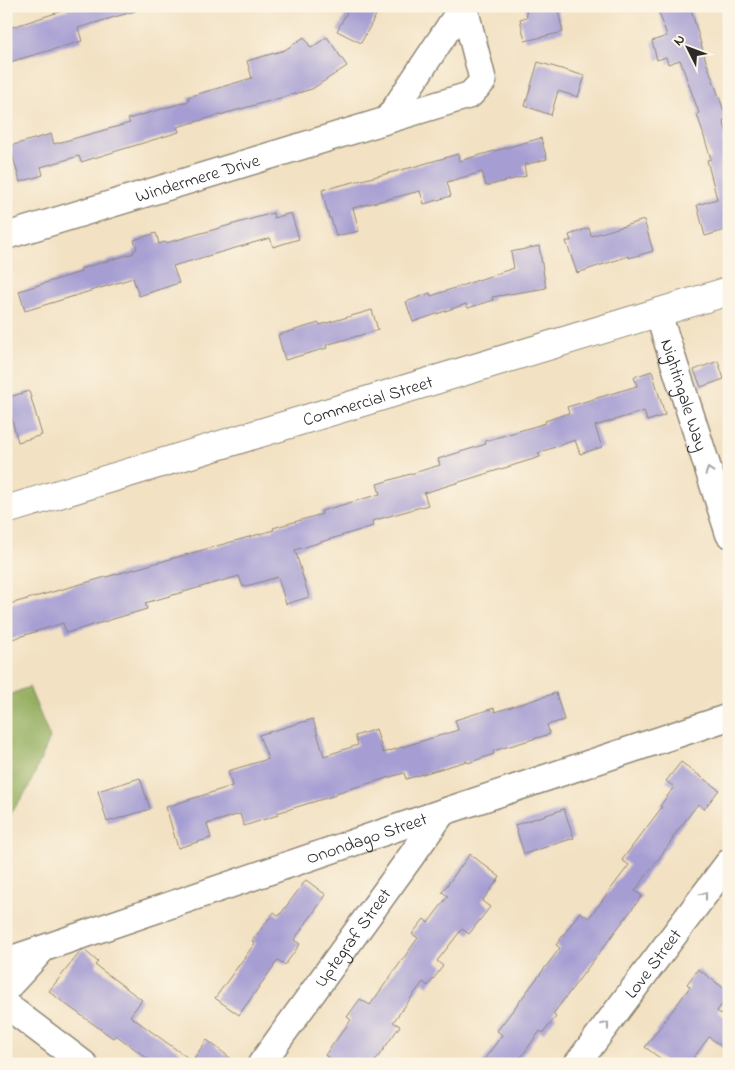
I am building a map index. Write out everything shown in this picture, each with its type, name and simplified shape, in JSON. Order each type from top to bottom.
[{"type":"main road","name":"Commercial Street","points":[[6,510],[729,291]]},
{"type":"street","name":"Windermere Drive","points":[[388,119],[463,6]]},
{"type":"street","name":"Windermere Drive","points":[[6,236],[470,95],[483,81],[463,6]]},
{"type":"street","name":"Nightingale Way","points":[[658,313],[729,534]]},
{"type":"street","name":"Onondago Street","points":[[6,961],[729,717]]},
{"type":"street","name":"Uptegraf Street","points":[[261,1064],[443,812]]},
{"type":"street","name":"Love Street","points":[[576,1064],[729,862]]},
{"type":"street","points":[[6,989],[41,950]]},
{"type":"street","points":[[6,1005],[84,1064]]},
{"type":"green space","points":[[29,687],[50,738],[28,789],[6,820],[6,696]]},
{"type":"building","points":[[78,6],[135,6],[135,11],[78,28],[82,41],[6,63],[6,29]]},
{"type":"building","points":[[350,6],[381,6],[361,43],[337,31]]},
{"type":"building","points":[[525,6],[557,6],[563,32],[525,41],[520,19],[527,17]]},
{"type":"building","points":[[657,6],[690,6],[706,61],[727,119],[723,120],[729,140],[729,229],[705,236],[697,205],[717,199],[707,160],[711,159],[697,114],[699,113],[680,60],[668,64],[666,57],[657,60],[652,41],[667,36]]},
{"type":"building","points":[[304,37],[311,48],[327,37],[347,66],[312,89],[177,127],[179,132],[81,162],[79,156],[41,167],[43,175],[20,182],[10,146],[51,134],[54,144],[130,123],[128,119],[189,101],[188,97],[252,78],[247,61],[285,50]]},
{"type":"building","points":[[538,62],[585,76],[578,97],[558,91],[551,115],[525,106]]},
{"type":"building","points":[[541,138],[547,159],[524,165],[526,176],[486,186],[482,172],[447,182],[451,196],[424,204],[420,191],[353,208],[359,231],[336,236],[322,190],[458,154],[459,161]]},
{"type":"building","points":[[273,213],[274,218],[291,213],[299,239],[273,247],[270,238],[173,266],[179,283],[139,296],[133,278],[25,311],[19,291],[81,272],[80,269],[134,253],[133,251],[137,249],[134,240],[156,233],[159,244],[166,243]]},
{"type":"building","points":[[644,220],[653,251],[629,258],[629,256],[577,273],[566,241],[571,241],[569,235],[589,228],[591,236]]},
{"type":"building","points":[[539,246],[546,288],[492,297],[493,300],[468,308],[466,304],[413,322],[406,302],[430,293],[431,296],[514,268],[511,252]]},
{"type":"building","points":[[372,310],[378,330],[326,345],[327,348],[285,360],[278,335]]},
{"type":"building","points":[[718,361],[724,379],[701,387],[694,370]]},
{"type":"building","points":[[652,371],[665,415],[647,421],[644,411],[595,426],[602,447],[580,454],[575,440],[538,453],[540,457],[424,493],[428,505],[372,521],[373,526],[295,550],[309,597],[286,604],[278,577],[243,587],[239,576],[145,603],[147,609],[66,633],[63,623],[6,641],[6,605],[274,530],[273,528],[322,514],[321,511],[380,494],[377,484],[440,465],[438,459],[486,444],[485,441],[546,423],[545,421],[569,413],[567,407],[637,386],[634,377]]},
{"type":"building","points":[[29,391],[42,435],[18,442],[11,416],[6,417],[6,398]]},
{"type":"building","points":[[556,693],[564,720],[547,725],[550,734],[493,751],[494,754],[468,763],[467,761],[406,779],[404,773],[336,793],[336,795],[277,813],[278,815],[244,826],[240,814],[207,824],[211,838],[178,848],[166,807],[232,786],[228,771],[268,759],[259,735],[313,719],[324,756],[358,745],[355,736],[376,729],[383,753],[458,730],[455,720],[494,708],[495,712]]},
{"type":"building","points":[[681,762],[719,790],[704,809],[698,804],[672,838],[635,891],[642,896],[553,1014],[556,1017],[543,1033],[540,1031],[516,1064],[481,1064],[502,1035],[497,1031],[560,948],[556,945],[580,912],[589,918],[629,865],[622,860],[662,807],[660,806],[674,787],[666,781]]},
{"type":"building","points":[[140,778],[150,809],[107,822],[98,791]]},
{"type":"building","points":[[564,809],[574,838],[524,854],[515,825]]},
{"type":"building","points":[[470,854],[500,877],[482,901],[490,907],[469,934],[462,929],[437,961],[443,966],[428,986],[423,982],[393,1022],[400,1026],[373,1064],[337,1064],[325,1055],[351,1020],[347,1017],[360,999],[370,1005],[418,938],[412,934],[424,919],[428,923],[448,896],[442,892]]},
{"type":"building","points":[[306,880],[326,895],[294,940],[300,944],[285,965],[278,960],[239,1015],[215,998],[255,943],[252,941],[274,912],[279,916]]},
{"type":"building","points":[[84,950],[98,962],[95,965],[142,1000],[130,1016],[192,1061],[207,1040],[238,1064],[155,1064],[116,1035],[113,1038],[64,1003],[49,991],[81,951]]},
{"type":"building","points":[[698,969],[729,992],[729,995],[717,1011],[729,1020],[729,1052],[709,1037],[689,1064],[668,1064],[645,1047],[690,987],[687,984]]}]
